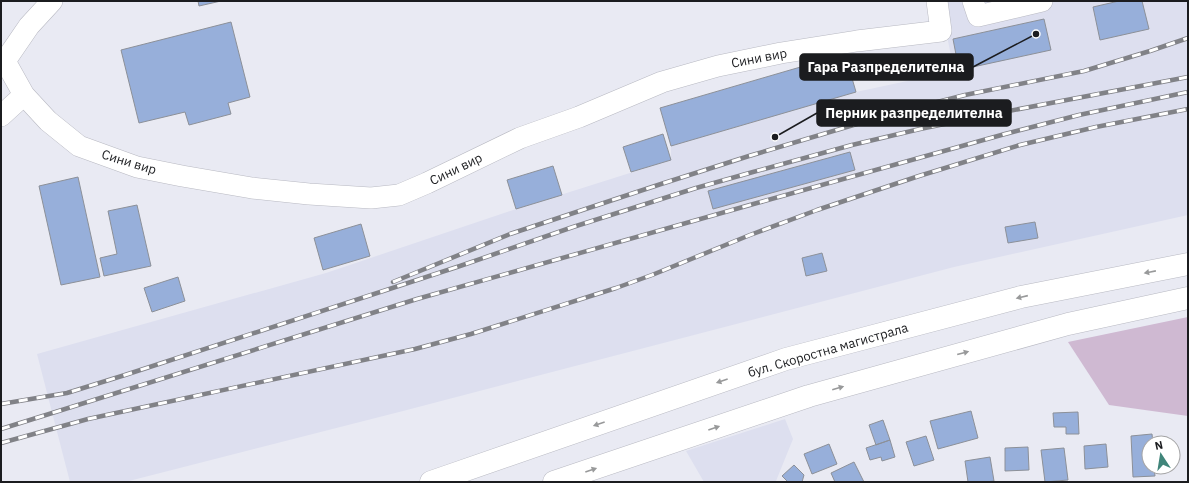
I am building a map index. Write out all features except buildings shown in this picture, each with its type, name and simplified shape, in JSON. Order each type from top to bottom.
[{"type":"highway","name":"бул. Скоростна магистрала","points":[[431,482],[786,359],[1021,297],[1188,264]]},
{"type":"highway","points":[[554,482],[809,396],[1068,324],[1188,298]]},
{"type":"street","points":[[3,59],[29,26],[52,1]]},
{"type":"street","name":"Сини вир","points":[[3,59],[24,95],[48,121],[79,146],[137,167],[182,176],[252,188],[309,194],[371,198],[399,195],[520,138],[662,82],[718,66],[781,53],[857,41],[941,31],[937,1]]},
{"type":"street","points":[[973,1],[978,16],[1042,1]]},
{"type":"street","points":[[1,116],[24,95]]},
{"type":"shaded area","points":[[940,1],[1188,1],[1188,215],[954,267],[125,482],[70,482],[37,354],[326,273],[516,209],[671,160],[671,146],[856,92],[954,71]]},
{"type":"shaded area","points":[[1188,317],[1188,416],[1109,405],[1068,342]]},
{"type":"shaded area","points":[[785,419],[793,439],[776,481],[774,482],[704,482],[686,451]]},
{"type":"railway","points":[[393,282],[510,234],[749,156],[894,113],[965,95],[1084,71],[1188,38]]},
{"type":"railway","points":[[1,404],[67,393],[460,266],[573,227],[696,188],[753,172],[852,145],[920,129],[1188,77]]},
{"type":"railway","points":[[1,429],[417,299],[1005,134],[1079,115],[1188,92]]},
{"type":"railway","points":[[1,443],[88,419],[415,349],[471,334],[616,288],[817,210],[919,176],[1020,145],[1096,127],[1188,109]]},
{"type":"place","name":"Гара Разпределителна","points":[[1036,34]]},
{"type":"place","name":"Перник разпределителна","points":[[775,137]]}]
